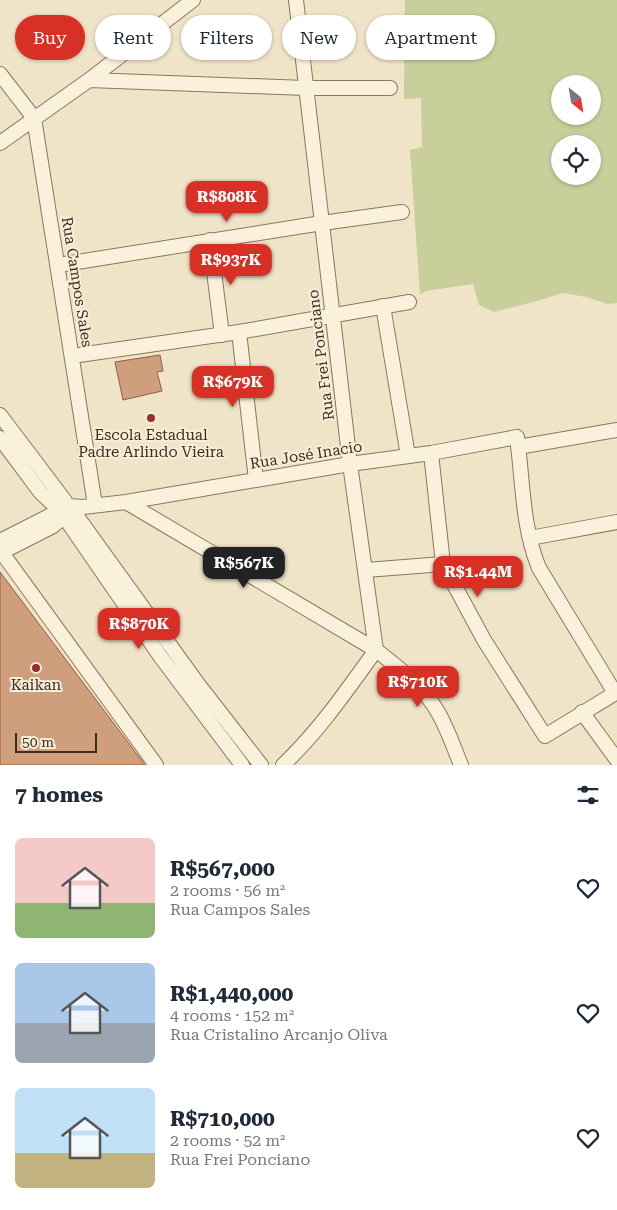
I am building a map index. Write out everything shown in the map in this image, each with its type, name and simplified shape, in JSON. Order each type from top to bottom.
[{"type":"street","points":[[0,143],[89,80],[193,0]]},
{"type":"street","name":"Rua Frei Ponciano","points":[[296,0],[350,464],[376,650]]},
{"type":"street","name":"Rua Campos Sales","points":[[0,74],[34,118],[95,506]]},
{"type":"street","points":[[89,80],[305,88],[390,88]]},
{"type":"street","points":[[58,265],[322,222],[402,212]]},
{"type":"street","points":[[210,240],[222,335]]},
{"type":"street","points":[[72,356],[222,335],[409,302]]},
{"type":"street","points":[[383,306],[408,456]]},
{"type":"street","points":[[239,332],[256,480]]},
{"type":"street","points":[[0,415],[160,656],[242,765]]},
{"type":"street","name":"Rua José Inacio","points":[[0,549],[63,509],[126,502],[350,464],[617,430]]},
{"type":"street","points":[[0,438],[41,493],[63,509],[260,765]]},
{"type":"street","points":[[431,453],[444,564],[484,640],[544,736],[616,692],[539,568],[530,538],[517,442]]},
{"type":"street","points":[[126,502],[376,650],[407,675],[426,695],[440,715],[461,765]]},
{"type":"street","points":[[530,538],[617,522]]},
{"type":"street","points":[[0,549],[156,765]]},
{"type":"street","points":[[366,570],[444,564]]},
{"type":"street","points":[[283,765],[324,720],[376,650]]},
{"type":"street","points":[[582,712],[617,760]]},
{"type":"green space","points":[[405,0],[617,0],[617,303],[607,304],[586,297],[563,293],[494,312],[479,305],[473,284],[426,291],[420,295],[410,150],[422,147],[421,98],[404,99],[404,60],[495,60],[495,15],[405,15]]},
{"type":"building","points":[[160,355],[163,371],[157,372],[162,391],[123,400],[115,362]]},
{"type":"building","name":"Kaikan","points":[[0,572],[145,765],[0,765]]},
{"type":"place","name":"Escola Estadual Padre Arlindo Vieira","points":[[151,418]]},
{"type":"place","name":"Kaikan","points":[[36,668]]}]
